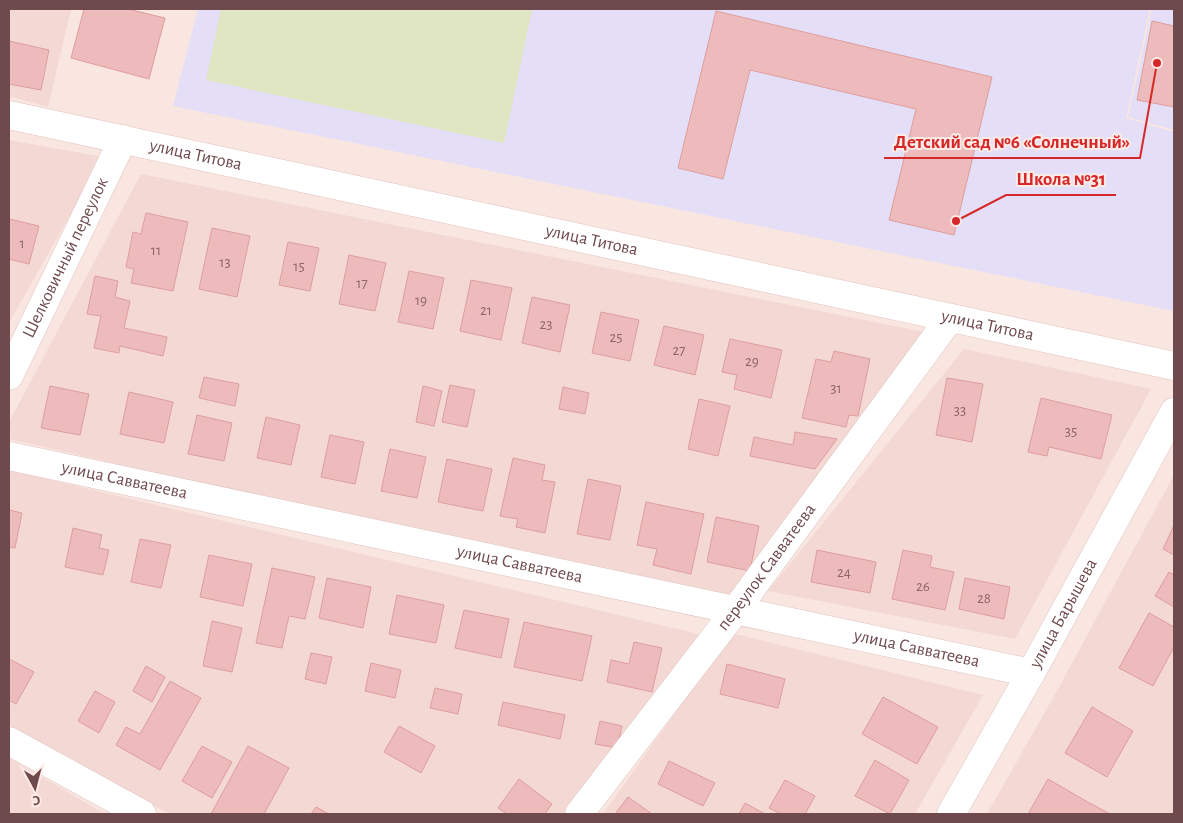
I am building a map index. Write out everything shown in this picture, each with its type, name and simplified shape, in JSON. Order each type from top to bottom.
[{"type":"street","name":"улица Титова","points":[[9,114],[1174,366]]},
{"type":"street","name":"Шелковичный переулок","points":[[9,376],[123,139]]},
{"type":"street","name":"переулок Савватеева","points":[[579,814],[735,611],[950,318]]},
{"type":"street","name":"улица Барышева","points":[[951,814],[1031,673],[1174,412]]},
{"type":"street","name":"улица Савватеева","points":[[9,456],[1031,673]]},
{"type":"street","points":[[9,740],[142,814]]},
{"type":"shaded area","points":[[9,9],[71,9],[48,107],[9,96]]},
{"type":"shaded area","points":[[198,9],[1150,9],[1126,118],[1174,132],[1174,311],[173,106]]},
{"type":"shaded area","points":[[1152,9],[1174,9],[1174,130],[1128,117]]},
{"type":"shaded area","points":[[9,140],[103,157],[9,323]]},
{"type":"shaded area","points":[[141,174],[929,333],[733,604],[9,439],[9,422]]},
{"type":"shaded area","points":[[964,349],[1151,389],[1015,639],[768,591]]},
{"type":"shaded area","points":[[9,470],[711,637],[569,814],[170,814],[9,731]]},
{"type":"shaded area","points":[[1174,475],[1174,814],[987,814],[1058,689]]},
{"type":"shaded area","points":[[732,633],[983,695],[915,814],[603,814]]},
{"type":"shaded area","points":[[9,758],[105,814],[9,814]]},
{"type":"green space","points":[[221,9],[532,9],[504,143],[206,80]]},
{"type":"building","points":[[84,9],[128,9],[165,18],[149,79],[71,58]]},
{"type":"building","points":[[716,11],[992,77],[954,235],[889,220],[916,109],[750,70],[723,179],[678,168]]},
{"type":"building","points":[[1152,21],[1174,26],[1174,107],[1137,100]]},
{"type":"building","points":[[9,41],[49,50],[41,90],[9,84]]},
{"type":"building","points":[[146,213],[188,222],[173,291],[131,283],[134,269],[126,267],[133,232],[141,234]]},
{"type":"building","points":[[9,219],[39,226],[29,264],[9,259]]},
{"type":"building","points":[[212,228],[250,236],[237,297],[199,289]]},
{"type":"building","points":[[288,242],[319,248],[310,291],[279,285]]},
{"type":"building","points":[[349,255],[386,263],[375,311],[339,304]]},
{"type":"building","points":[[409,271],[444,278],[433,329],[398,322]]},
{"type":"building","points":[[95,276],[118,281],[115,297],[130,301],[124,328],[167,337],[163,356],[120,346],[119,353],[94,348],[101,316],[87,314]]},
{"type":"building","points":[[471,280],[512,288],[501,340],[460,331]]},
{"type":"building","points":[[532,297],[570,305],[560,352],[522,343]]},
{"type":"building","points":[[601,312],[639,320],[630,361],[592,353]]},
{"type":"building","points":[[664,326],[704,335],[695,375],[654,365]]},
{"type":"building","points":[[730,339],[782,350],[771,398],[734,389],[737,375],[722,372]]},
{"type":"building","points":[[834,351],[870,359],[858,416],[849,415],[846,427],[802,418],[816,359],[831,362]]},
{"type":"building","points":[[204,377],[239,384],[235,406],[199,398]]},
{"type":"building","points":[[947,378],[983,384],[972,442],[936,435]]},
{"type":"building","points":[[450,385],[475,390],[467,427],[442,422]]},
{"type":"building","points":[[50,386],[89,394],[80,435],[41,428]]},
{"type":"building","points":[[423,386],[442,391],[434,426],[416,422]]},
{"type":"building","points":[[563,387],[589,393],[585,414],[559,409]]},
{"type":"building","points":[[129,392],[173,402],[164,443],[120,434]]},
{"type":"building","points":[[1041,398],[1112,415],[1101,459],[1049,447],[1047,456],[1028,452]]},
{"type":"building","points":[[699,399],[730,406],[718,456],[688,449]]},
{"type":"building","points":[[197,415],[232,423],[224,461],[188,454]]},
{"type":"building","points":[[266,417],[300,425],[291,465],[257,458]]},
{"type":"building","points":[[795,432],[837,439],[815,469],[750,456],[754,437],[793,445]]},
{"type":"building","points":[[330,435],[364,442],[355,484],[321,477]]},
{"type":"building","points":[[390,449],[426,457],[417,498],[381,491]]},
{"type":"building","points":[[513,458],[545,465],[542,480],[555,482],[545,533],[516,527],[518,519],[500,516]]},
{"type":"building","points":[[447,459],[492,469],[483,511],[438,502]]},
{"type":"building","points":[[588,479],[621,486],[610,540],[577,534]]},
{"type":"building","points":[[646,502],[704,514],[691,574],[653,565],[657,549],[637,545]]},
{"type":"building","points":[[9,510],[22,513],[15,548],[9,547]]},
{"type":"building","points":[[716,517],[759,526],[750,571],[707,562]]},
{"type":"building","points":[[1174,525],[1174,555],[1163,549]]},
{"type":"building","points":[[73,528],[102,535],[99,548],[109,550],[103,575],[65,567]]},
{"type":"building","points":[[140,539],[171,545],[161,588],[131,582]]},
{"type":"building","points":[[817,550],[876,562],[870,593],[811,582]]},
{"type":"building","points":[[903,550],[932,556],[930,567],[954,572],[945,610],[892,599]]},
{"type":"building","points":[[209,555],[252,564],[243,606],[200,597]]},
{"type":"building","points":[[272,568],[315,577],[305,619],[289,616],[282,648],[256,643]]},
{"type":"building","points":[[1169,572],[1174,575],[1174,607],[1155,596]]},
{"type":"building","points":[[327,578],[371,587],[363,628],[319,618]]},
{"type":"building","points":[[965,578],[1010,587],[1004,619],[959,609]]},
{"type":"building","points":[[397,595],[444,605],[436,643],[389,634]]},
{"type":"building","points":[[464,610],[509,619],[501,658],[455,648]]},
{"type":"building","points":[[1149,613],[1174,627],[1174,647],[1153,686],[1119,668]]},
{"type":"building","points":[[212,621],[242,628],[232,672],[203,666]]},
{"type":"building","points":[[524,622],[592,636],[582,681],[514,667]]},
{"type":"building","points":[[634,642],[662,648],[652,692],[607,682],[611,660],[629,664]]},
{"type":"building","points":[[311,653],[332,657],[326,684],[305,679]]},
{"type":"building","points":[[9,659],[34,672],[16,704],[9,700]]},
{"type":"building","points":[[371,663],[401,670],[395,698],[365,691]]},
{"type":"building","points":[[727,664],[785,679],[778,708],[720,694]]},
{"type":"building","points":[[146,666],[165,677],[152,702],[133,691]]},
{"type":"building","points":[[170,681],[201,698],[160,770],[116,745],[126,727],[140,734]]},
{"type":"building","points":[[435,688],[462,694],[458,714],[430,708]]},
{"type":"building","points":[[95,691],[115,702],[99,733],[78,721]]},
{"type":"building","points":[[883,697],[938,727],[917,764],[862,734]]},
{"type":"building","points":[[503,702],[565,715],[560,739],[498,725]]},
{"type":"building","points":[[1092,707],[1133,731],[1107,777],[1065,753]]},
{"type":"building","points":[[600,721],[622,726],[617,748],[595,744]]},
{"type":"building","points":[[399,726],[435,746],[421,773],[384,752]]},
{"type":"building","points":[[202,746],[232,762],[212,798],[182,781]]},
{"type":"building","points":[[248,746],[289,768],[264,814],[211,814]]},
{"type":"building","points":[[875,760],[909,780],[890,814],[855,796]]},
{"type":"building","points":[[669,761],[715,783],[703,806],[658,784]]},
{"type":"building","points":[[519,779],[552,804],[545,814],[507,814],[498,808]]},
{"type":"building","points":[[1048,779],[1086,801],[1110,814],[1028,814]]},
{"type":"building","points":[[785,780],[815,796],[805,814],[781,814],[769,808]]},
{"type":"building","points":[[628,797],[652,814],[615,814]]},
{"type":"building","points":[[745,803],[765,814],[739,814]]},
{"type":"building","points":[[316,807],[329,814],[311,814]]},
{"type":"place","name":"Детский сад №6 «Солнечный»","points":[[1157,63]]},
{"type":"place","name":"Школа №31","points":[[956,221]]}]
